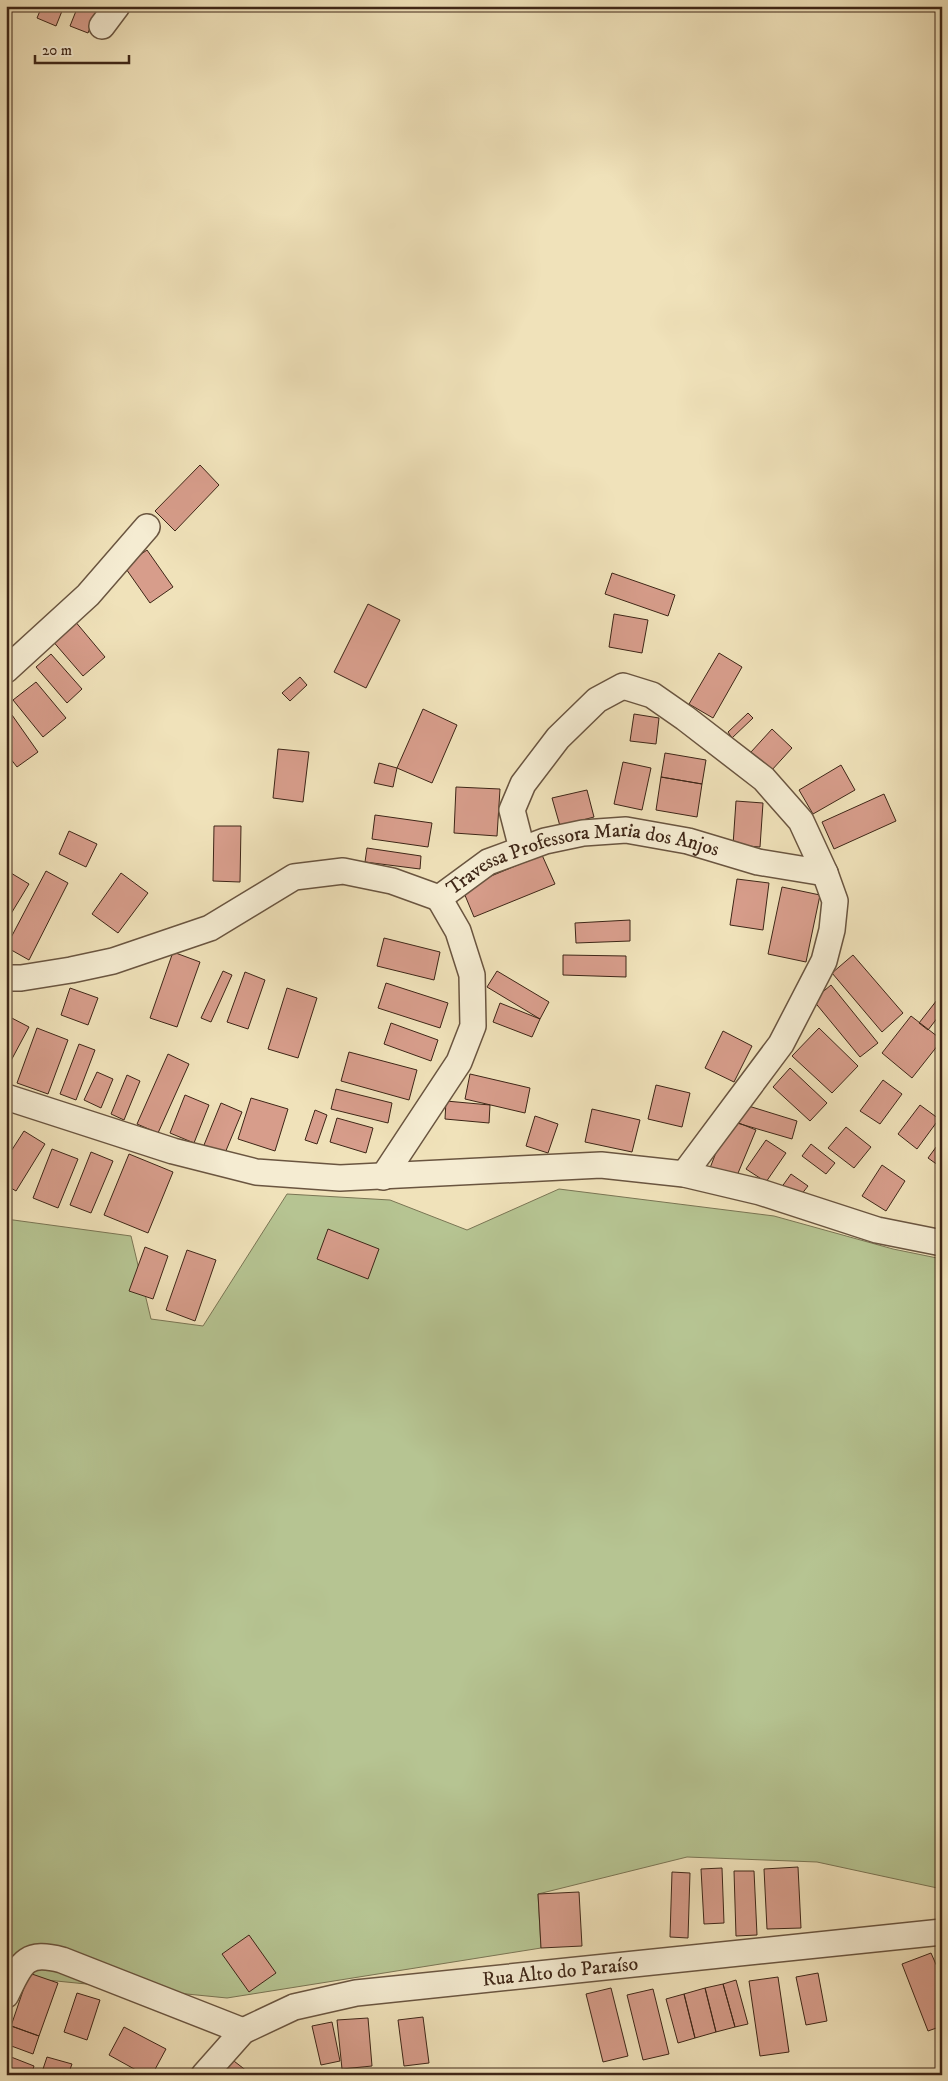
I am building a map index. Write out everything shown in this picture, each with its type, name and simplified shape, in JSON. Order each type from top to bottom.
[{"type":"street","points":[[102,26],[117,6]]},
{"type":"street","points":[[6,670],[88,595],[148,527]]},
{"type":"street","points":[[522,849],[512,810],[523,784],[558,738],[597,700],[622,686],[652,696],[685,718],[764,780],[800,821],[825,873],[835,901],[832,930],[824,961],[780,1044],[684,1174]]},
{"type":"street","name":"Travessa Professora Maria dos Anjos","points":[[6,978],[21,978],[71,970],[113,960],[210,928],[294,877],[343,871],[392,881],[439,898],[488,862],[545,841],[583,833],[626,830],[688,841],[758,862],[825,873]]},
{"type":"street","points":[[383,1177],[459,1062],[473,1026],[472,976],[458,931],[439,898]]},
{"type":"street","points":[[6,1097],[173,1151],[256,1172],[340,1178],[602,1165],[684,1174],[760,1192],[877,1230],[942,1243]]},
{"type":"street","name":"Rua Alto do Paraíso","points":[[204,2075],[243,2031],[294,2007],[356,1993],[942,1932]]},
{"type":"street","points":[[6,1995],[19,1970],[30,1957],[46,1955],[243,2031]]},
{"type":"green space","points":[[559,1189],[774,1216],[893,1249],[942,1259],[942,1889],[817,1862],[687,1857],[538,1894],[541,1948],[227,1998],[6,1976],[6,1219],[131,1236],[151,1319],[203,1326],[287,1194],[390,1200],[467,1230]]},
{"type":"building","points":[[42,6],[64,6],[56,26],[37,18]]},
{"type":"building","points":[[78,6],[98,8],[88,33],[70,26]]},
{"type":"building","points":[[200,465],[219,485],[175,531],[155,511]]},
{"type":"building","points":[[147,550],[173,587],[150,603],[124,566]]},
{"type":"building","points":[[612,573],[675,595],[668,616],[605,594]]},
{"type":"building","points":[[368,604],[400,620],[366,688],[334,672]]},
{"type":"building","points":[[614,614],[648,620],[642,653],[609,647]]},
{"type":"building","points":[[74,620],[105,657],[83,676],[51,639]]},
{"type":"building","points":[[719,653],[742,667],[713,718],[689,704]]},
{"type":"building","points":[[51,654],[82,689],[67,703],[36,667]]},
{"type":"building","points":[[300,677],[307,685],[290,701],[282,693]]},
{"type":"building","points":[[36,682],[66,718],[43,737],[13,700]]},
{"type":"building","points":[[423,709],[457,725],[432,783],[397,768]]},
{"type":"building","points":[[748,713],[753,718],[732,738],[728,732]]},
{"type":"building","points":[[634,714],[659,718],[656,744],[630,741]]},
{"type":"building","points":[[12,715],[38,752],[17,767],[6,753],[6,719]]},
{"type":"building","points":[[772,729],[792,748],[771,771],[751,752]]},
{"type":"building","points":[[278,749],[309,752],[303,802],[273,798]]},
{"type":"building","points":[[665,753],[706,760],[702,784],[661,777]]},
{"type":"building","points":[[623,762],[651,768],[642,810],[614,804]]},
{"type":"building","points":[[379,763],[397,768],[393,787],[374,783]]},
{"type":"building","points":[[841,765],[855,790],[813,814],[799,790]]},
{"type":"building","points":[[661,777],[702,784],[697,817],[656,810]]},
{"type":"building","points":[[456,787],[500,789],[497,836],[454,833]]},
{"type":"building","points":[[587,790],[594,817],[560,826],[552,798]]},
{"type":"building","points":[[884,794],[896,821],[834,849],[822,822]]},
{"type":"building","points":[[736,801],[763,803],[760,847],[733,845]]},
{"type":"building","points":[[375,815],[432,823],[428,847],[372,839]]},
{"type":"building","points":[[214,826],[241,826],[240,882],[213,881]]},
{"type":"building","points":[[69,831],[97,844],[86,867],[59,854]]},
{"type":"building","points":[[367,848],[421,856],[420,869],[365,862]]},
{"type":"building","points":[[542,855],[555,884],[474,917],[462,888]]},
{"type":"building","points":[[6,870],[29,884],[6,922]]},
{"type":"building","points":[[46,871],[68,883],[29,960],[6,947]]},
{"type":"building","points":[[121,873],[148,893],[118,933],[92,914]]},
{"type":"building","points":[[737,879],[769,883],[763,930],[730,925]]},
{"type":"building","points":[[782,887],[820,895],[806,962],[768,954]]},
{"type":"building","points":[[630,920],[630,941],[576,943],[575,923]]},
{"type":"building","points":[[384,938],[440,952],[434,980],[377,966]]},
{"type":"building","points":[[173,952],[200,962],[177,1027],[150,1018]]},
{"type":"building","points":[[563,955],[626,956],[626,977],[563,975]]},
{"type":"building","points":[[853,955],[903,1013],[882,1032],[832,973]]},
{"type":"building","points":[[223,971],[232,975],[211,1022],[201,1018]]},
{"type":"building","points":[[497,971],[549,1002],[540,1019],[487,987]]},
{"type":"building","points":[[245,972],[265,980],[248,1029],[227,1022]]},
{"type":"building","points":[[386,983],[448,1003],[440,1028],[378,1008]]},
{"type":"building","points":[[831,985],[878,1043],[860,1057],[813,1000]]},
{"type":"building","points":[[70,988],[98,998],[88,1025],[61,1015]]},
{"type":"building","points":[[287,988],[317,998],[298,1058],[268,1049]]},
{"type":"building","points":[[937,1000],[942,1004],[942,1012],[928,1030],[919,1023]]},
{"type":"building","points":[[500,1003],[540,1019],[532,1037],[493,1022]]},
{"type":"building","points":[[6,1015],[29,1027],[6,1070]]},
{"type":"building","points":[[911,1016],[942,1040],[912,1078],[882,1053]]},
{"type":"building","points":[[391,1023],[438,1040],[431,1061],[384,1044]]},
{"type":"building","points":[[37,1028],[68,1040],[48,1094],[17,1083]]},
{"type":"building","points":[[819,1028],[858,1066],[832,1093],[792,1056]]},
{"type":"building","points":[[723,1031],[752,1046],[734,1082],[705,1068]]},
{"type":"building","points":[[79,1044],[95,1050],[76,1100],[60,1094]]},
{"type":"building","points":[[349,1052],[417,1070],[409,1100],[341,1081]]},
{"type":"building","points":[[168,1054],[189,1064],[158,1133],[137,1124]]},
{"type":"building","points":[[790,1068],[827,1103],[810,1121],[773,1087]]},
{"type":"building","points":[[97,1072],[113,1079],[101,1108],[84,1100]]},
{"type":"building","points":[[470,1074],[530,1088],[525,1113],[465,1099]]},
{"type":"building","points":[[127,1075],[140,1081],[124,1120],[111,1114]]},
{"type":"building","points":[[883,1080],[902,1094],[880,1124],[860,1111]]},
{"type":"building","points":[[656,1085],[690,1093],[682,1127],[648,1119]]},
{"type":"building","points":[[336,1089],[392,1103],[388,1123],[331,1109]]},
{"type":"building","points":[[185,1095],[209,1105],[194,1143],[170,1133]]},
{"type":"building","points":[[251,1098],[288,1109],[275,1151],[238,1139]]},
{"type":"building","points":[[446,1101],[490,1105],[489,1123],[445,1119]]},
{"type":"building","points":[[221,1103],[242,1112],[225,1153],[204,1145]]},
{"type":"building","points":[[742,1104],[797,1121],[792,1139],[737,1123]]},
{"type":"building","points":[[920,1105],[939,1119],[917,1149],[898,1134]]},
{"type":"building","points":[[592,1109],[640,1120],[632,1152],[585,1142]]},
{"type":"building","points":[[315,1110],[327,1115],[317,1144],[305,1140]]},
{"type":"building","points":[[535,1116],[558,1124],[548,1153],[526,1146]]},
{"type":"building","points":[[337,1118],[373,1128],[366,1153],[330,1142]]},
{"type":"building","points":[[729,1119],[756,1130],[736,1178],[710,1168]]},
{"type":"building","points":[[846,1127],[871,1147],[854,1168],[828,1148]]},
{"type":"building","points":[[24,1131],[45,1144],[16,1191],[6,1185],[6,1159]]},
{"type":"building","points":[[942,1139],[942,1168],[928,1158]]},
{"type":"building","points":[[766,1140],[786,1153],[766,1182],[746,1169]]},
{"type":"building","points":[[811,1144],[835,1163],[826,1174],[802,1156]]},
{"type":"building","points":[[52,1149],[78,1159],[58,1208],[33,1198]]},
{"type":"building","points":[[91,1152],[113,1161],[91,1213],[70,1205]]},
{"type":"building","points":[[129,1154],[173,1172],[148,1233],[104,1215]]},
{"type":"building","points":[[882,1165],[905,1181],[886,1211],[862,1196]]},
{"type":"building","points":[[791,1174],[808,1186],[797,1200],[781,1188]]},
{"type":"building","points":[[328,1229],[379,1249],[368,1279],[317,1259]]},
{"type":"building","points":[[145,1247],[168,1256],[153,1299],[129,1291]]},
{"type":"building","points":[[187,1250],[216,1260],[195,1321],[166,1310]]},
{"type":"building","points":[[798,1867],[801,1928],[767,1929],[764,1869]]},
{"type":"building","points":[[722,1868],[724,1923],[704,1924],[701,1869]]},
{"type":"building","points":[[734,1871],[754,1871],[757,1935],[736,1936]]},
{"type":"building","points":[[672,1872],[690,1873],[688,1938],[670,1937]]},
{"type":"building","points":[[579,1892],[582,1946],[541,1948],[538,1894]]},
{"type":"building","points":[[249,1935],[276,1973],[249,1992],[222,1954]]},
{"type":"building","points":[[931,1953],[942,1978],[942,2026],[928,2031],[902,1964]]},
{"type":"building","points":[[29,1973],[58,1983],[39,2036],[11,2026]]},
{"type":"building","points":[[818,1973],[827,2021],[806,2025],[796,1977]]},
{"type":"building","points":[[778,1977],[789,2052],[760,2056],[749,1981]]},
{"type":"building","points":[[736,1980],[748,2024],[735,2027],[723,1984]]},
{"type":"building","points":[[723,1984],[735,2027],[716,2032],[705,1988]]},
{"type":"building","points":[[611,1988],[628,2056],[603,2062],[586,1994]]},
{"type":"building","points":[[705,1988],[716,2032],[695,2038],[684,1994]]},
{"type":"building","points":[[653,1989],[669,2054],[643,2060],[627,1995]]},
{"type":"building","points":[[77,1993],[100,2000],[87,2040],[64,2032]]},
{"type":"building","points":[[684,1994],[695,2038],[678,2043],[666,1999]]},
{"type":"building","points":[[423,2017],[429,2063],[404,2066],[398,2020]]},
{"type":"building","points":[[368,2018],[372,2066],[342,2069],[337,2020]]},
{"type":"building","points":[[332,2022],[340,2061],[321,2065],[312,2026]]},
{"type":"building","points":[[6,2024],[39,2036],[33,2054],[6,2044]]},
{"type":"building","points":[[124,2027],[166,2049],[152,2075],[145,2075],[109,2055]]},
{"type":"building","points":[[6,2055],[34,2066],[31,2075],[6,2075]]},
{"type":"building","points":[[47,2057],[72,2064],[68,2075],[41,2075]]},
{"type":"building","points":[[230,2058],[252,2075],[217,2075]]}]
